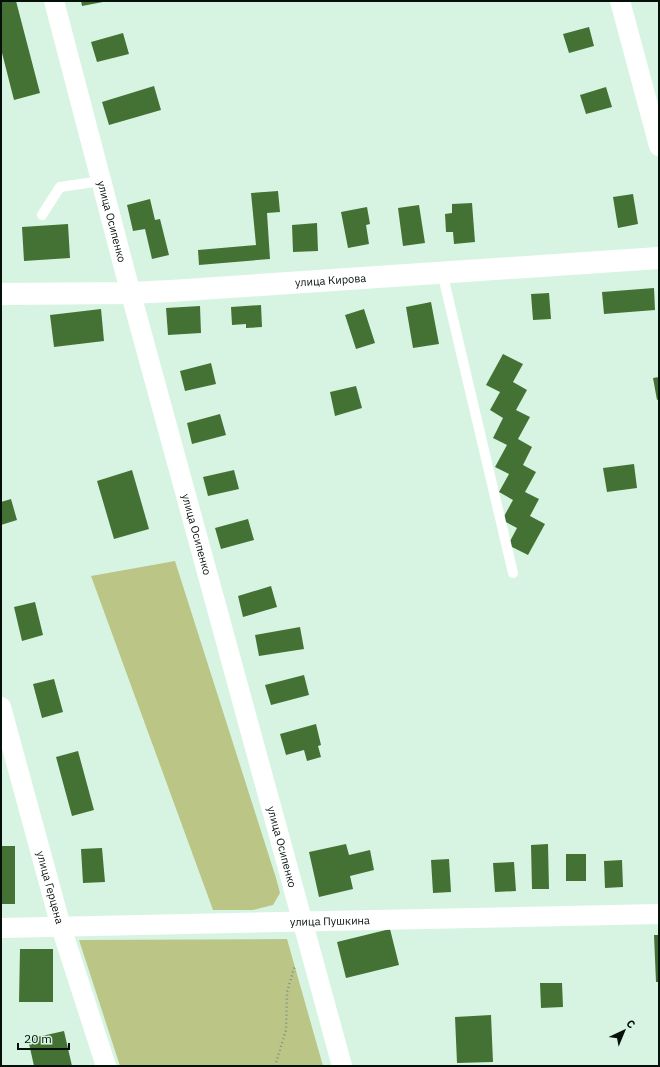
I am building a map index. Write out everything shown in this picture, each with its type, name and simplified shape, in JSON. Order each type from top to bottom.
[{"type":"street","name":"улица Осипенко","points":[[54,1],[130,293],[342,1066]]},
{"type":"street","points":[[620,1],[659,146]]},
{"type":"street","name":"улица Кирова","points":[[1,294],[130,293],[659,258]]},
{"type":"street","name":"улица Герцена","points":[[1,707],[61,927],[106,1066]]},
{"type":"street","name":"улица Пушкина","points":[[1,928],[61,927],[304,931],[659,914]]},
{"type":"lane","points":[[42,215],[60,187],[101,181]]},
{"type":"lane","points":[[442,272],[513,573]]},
{"type":"path","points":[[275,1066],[286,1030],[287,992],[304,931]]},
{"type":"green space","points":[[175,561],[276,878],[280,893],[273,905],[253,910],[213,910],[91,576]]},
{"type":"green space","points":[[287,939],[323,1066],[120,1066],[79,940]]},
{"type":"building","points":[[1,1],[16,1],[40,93],[14,100],[1,49]]},
{"type":"building","points":[[81,1],[103,1],[103,2],[82,6]]},
{"type":"building","points":[[589,27],[594,46],[569,53],[563,34]]},
{"type":"building","points":[[123,33],[129,54],[97,62],[91,42]]},
{"type":"building","points":[[154,86],[161,110],[109,125],[102,102]]},
{"type":"building","points":[[606,87],[612,107],[586,114],[580,95]]},
{"type":"building","points":[[278,191],[280,212],[267,213],[270,259],[199,265],[198,250],[256,245],[251,193]]},
{"type":"building","points":[[633,194],[638,224],[618,228],[613,197]]},
{"type":"building","points":[[150,199],[155,220],[160,219],[169,255],[152,259],[145,229],[133,231],[127,205]]},
{"type":"building","points":[[472,203],[475,242],[454,244],[453,232],[446,232],[445,214],[452,213],[452,204]]},
{"type":"building","points":[[419,205],[425,243],[403,246],[398,208]]},
{"type":"building","points":[[367,207],[370,224],[366,225],[369,244],[348,248],[341,212]]},
{"type":"building","points":[[317,223],[318,251],[293,252],[292,225]]},
{"type":"building","points":[[68,224],[70,258],[24,261],[22,227]]},
{"type":"building","points":[[654,288],[655,310],[604,314],[602,292]]},
{"type":"building","points":[[549,293],[551,319],[533,320],[531,294]]},
{"type":"building","points":[[431,302],[439,344],[413,348],[406,307]]},
{"type":"building","points":[[261,305],[262,327],[246,328],[246,324],[232,325],[231,307]]},
{"type":"building","points":[[200,306],[201,333],[168,335],[166,308]]},
{"type":"building","points":[[101,309],[104,341],[54,347],[50,315]]},
{"type":"building","points":[[364,309],[375,343],[356,349],[345,315]]},
{"type":"building","points":[[503,354],[523,364],[513,382],[527,390],[516,410],[530,417],[518,439],[532,447],[523,465],[536,472],[525,492],[539,499],[530,516],[545,524],[528,555],[508,545],[517,528],[502,520],[513,500],[499,492],[509,474],[495,467],[507,445],[493,438],[503,418],[490,410],[500,392],[486,385]]},
{"type":"building","points":[[211,363],[216,384],[185,391],[180,371]]},
{"type":"building","points":[[659,377],[659,399],[657,400],[653,378]]},
{"type":"building","points":[[356,386],[362,408],[335,416],[330,392]]},
{"type":"building","points":[[220,414],[226,435],[192,444],[187,423]]},
{"type":"building","points":[[634,464],[637,488],[607,492],[603,468]]},
{"type":"building","points":[[132,470],[149,529],[114,539],[97,481]]},
{"type":"building","points":[[234,470],[239,489],[208,496],[203,477]]},
{"type":"building","points":[[11,499],[17,520],[1,525],[1,502]]},
{"type":"building","points":[[248,519],[254,540],[221,549],[215,528]]},
{"type":"building","points":[[271,586],[277,607],[243,617],[238,596]]},
{"type":"building","points":[[35,602],[43,635],[22,641],[14,607]]},
{"type":"building","points":[[300,627],[304,649],[259,656],[255,635]]},
{"type":"building","points":[[304,675],[309,695],[271,705],[265,685]]},
{"type":"building","points":[[54,679],[63,712],[42,718],[33,684]]},
{"type":"building","points":[[316,724],[321,745],[318,746],[321,757],[307,761],[304,750],[286,755],[280,734]]},
{"type":"building","points":[[78,751],[94,810],[72,816],[56,757]]},
{"type":"building","points":[[346,844],[349,855],[370,850],[374,870],[350,876],[353,889],[319,897],[309,852]]},
{"type":"building","points":[[548,844],[549,889],[532,889],[531,845]]},
{"type":"building","points":[[1,846],[15,846],[15,904],[1,904]]},
{"type":"building","points":[[102,848],[105,882],[83,883],[81,849]]},
{"type":"building","points":[[566,854],[586,854],[586,881],[566,881]]},
{"type":"building","points":[[449,859],[451,892],[433,893],[431,860]]},
{"type":"building","points":[[622,860],[623,887],[605,888],[604,861]]},
{"type":"building","points":[[514,862],[516,891],[495,892],[493,863]]},
{"type":"building","points":[[390,929],[399,965],[346,978],[337,942]]},
{"type":"building","points":[[654,935],[659,935],[659,982],[656,982]]},
{"type":"building","points":[[20,949],[53,949],[53,1002],[19,1002]]},
{"type":"building","points":[[540,983],[562,983],[563,1007],[541,1008]]},
{"type":"building","points":[[491,1015],[493,1062],[457,1063],[455,1017]]},
{"type":"building","points":[[64,1031],[72,1066],[34,1066],[28,1039]]}]
